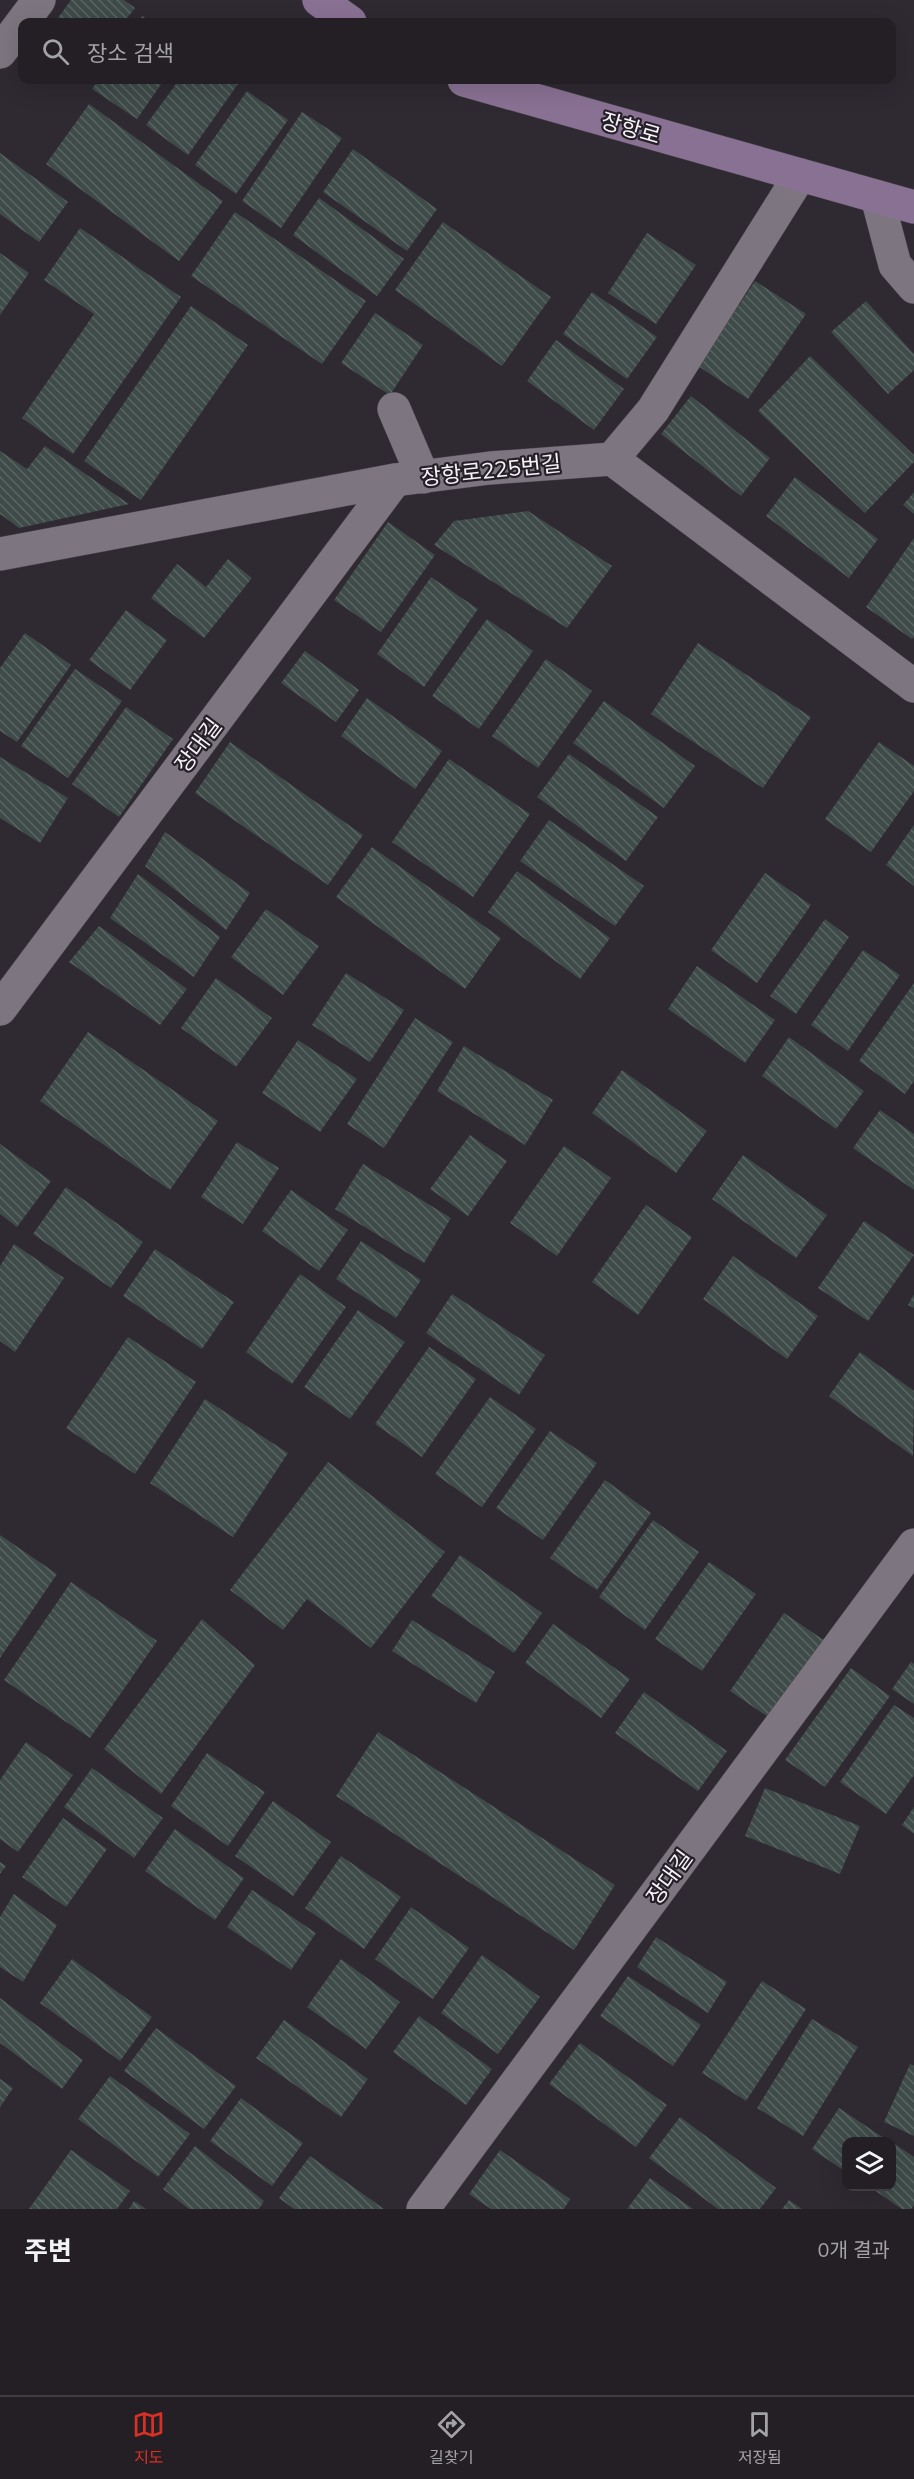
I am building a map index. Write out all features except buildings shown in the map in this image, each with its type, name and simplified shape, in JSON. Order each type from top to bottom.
[{"type":"main road","points":[[319,0],[344,18]]},
{"type":"main road","name":"장항로","points":[[478,84],[914,207]]},
{"type":"street","points":[[26,18],[39,0]]},
{"type":"street","points":[[0,52],[18,28]]},
{"type":"street","points":[[800,175],[653,410],[612,459],[914,686]]},
{"type":"street","points":[[877,197],[895,265],[914,287]]},
{"type":"street","points":[[394,409],[409,479]]},
{"type":"street","name":"장항로225번길","points":[[0,554],[409,479],[490,468],[612,459]]},
{"type":"street","name":"장대길","points":[[0,1009],[409,479]]},
{"type":"street","name":"장대길","points":[[423,2209],[914,1545]]}]
